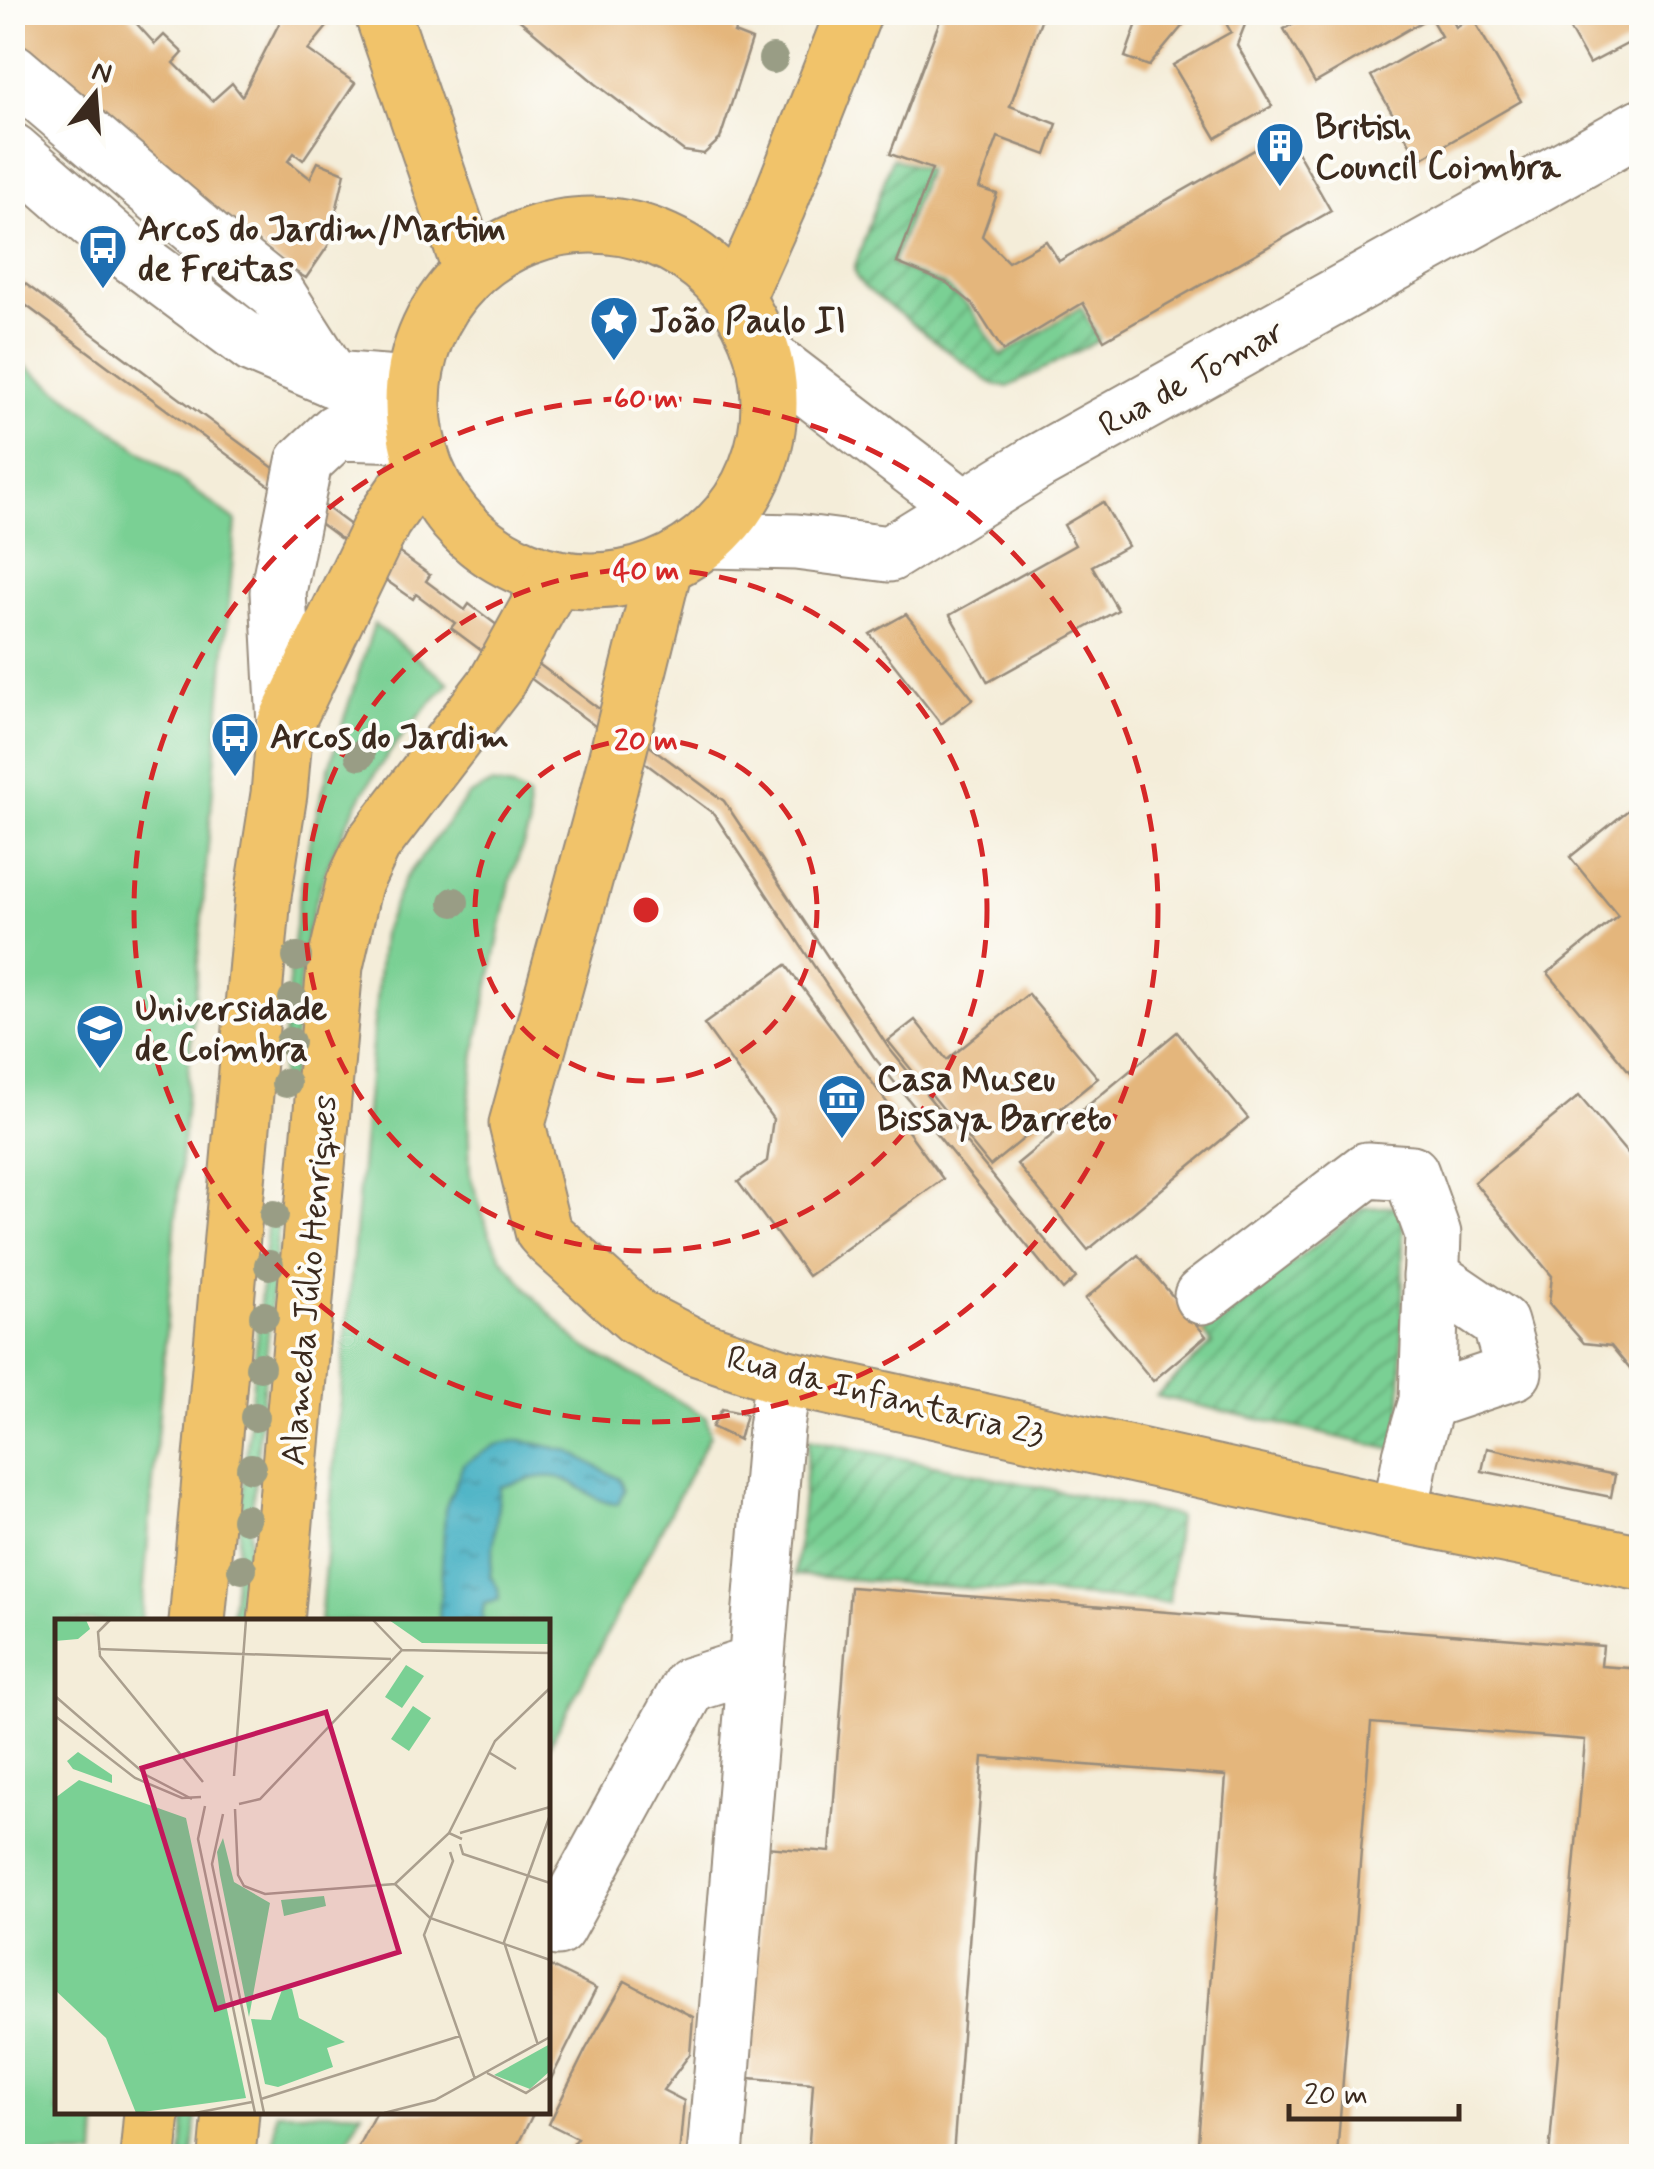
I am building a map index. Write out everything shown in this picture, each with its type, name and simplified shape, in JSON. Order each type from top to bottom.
[{"type":"main road","points":[[382,12],[470,269]]},
{"type":"main road","points":[[736,299],[777,208],[854,12]]},
{"type":"main road","points":[[197,1619],[264,896],[284,725],[383,521],[414,429],[420,342],[440,303],[470,269],[511,242],[558,227],[608,225],[657,237],[700,262],[736,299],[763,354],[770,404],[763,455],[742,501],[686,554],[609,583],[553,580],[500,549],[456,512],[414,429]]},
{"type":"main road","name":"Rua da Infantaria 23","points":[[686,554],[607,797],[518,1124],[543,1231],[551,1240],[637,1317],[695,1347],[783,1377],[1400,1514],[1642,1563]]},
{"type":"main road","name":"Alameda Júlio Henriques","points":[[276,1619],[336,966],[354,884],[374,844],[495,685],[553,580]]},
{"type":"main road","points":[[148,2156],[152,2114]]},
{"type":"main road","points":[[227,2156],[231,2114]]},
{"type":"street","points":[[12,70],[277,293],[332,378]]},
{"type":"street","name":"Rua de Tomar","points":[[686,554],[796,542],[889,554],[1038,462],[1642,126]]},
{"type":"street","points":[[12,151],[130,253],[254,346],[332,378],[414,429]]},
{"type":"street","points":[[763,354],[963,507]]},
{"type":"street","points":[[284,725],[278,592],[304,462],[336,432],[414,429]]},
{"type":"street","points":[[1202,1296],[1367,1170],[1411,1173],[1433,1234],[1427,1401],[1400,1514]]},
{"type":"street","points":[[1427,1401],[1514,1372],[1500,1323],[1431,1276]]},
{"type":"street","points":[[715,2156],[783,1377]]},
{"type":"street","points":[[556,1928],[690,1685],[756,1664]]},
{"type":"green space","points":[[892,158],[927,170],[892,265],[944,285],[970,307],[1001,356],[1081,307],[1099,340],[1008,387],[998,386],[863,286],[854,269]]},
{"type":"green space","name":"Universidade de Coimbra","points":[[13,357],[236,521],[141,1619],[55,1619],[55,2114],[98,2114],[95,2156],[12,2156]]},
{"type":"green space","points":[[374,624],[449,683],[381,765],[337,844],[308,930],[291,1083],[282,1087],[290,970],[306,860],[328,771]]},
{"type":"green space","points":[[491,784],[512,788],[528,797],[529,828],[511,878],[475,1053],[468,1110],[470,1175],[489,1233],[502,1258],[580,1344],[706,1417],[710,1435],[550,1744],[550,1619],[320,1619],[382,934],[404,880],[468,796]]},
{"type":"green space","points":[[1403,1206],[1401,1436],[1394,1450],[1156,1396],[1212,1344],[1204,1332],[1363,1208]]},
{"type":"green space","points":[[274,1210],[279,1217],[242,1619],[231,1619],[268,1216]]},
{"type":"green space","points":[[809,1439],[1178,1516],[1169,1603],[795,1575]]},
{"type":"green space","points":[[186,2114],[197,2114],[193,2156],[182,2156]]},
{"type":"green space","points":[[276,2114],[361,2114],[340,2156],[272,2156]]},
{"type":"water","points":[[520,1440],[569,1451],[619,1479],[624,1490],[618,1504],[596,1498],[558,1478],[533,1478],[500,1487],[490,1576],[498,1588],[499,1600],[484,1604],[483,1619],[439,1619],[445,1509],[463,1464],[496,1445]]},
{"type":"building","points":[[12,12],[126,12],[155,44],[164,35],[183,53],[174,63],[212,101],[232,83],[242,96],[285,12],[325,12],[331,22],[308,50],[355,83],[303,160],[294,153],[288,161],[310,178],[318,162],[345,173],[328,246],[306,278],[276,260],[19,51],[12,41]]},
{"type":"building","points":[[510,12],[742,12],[734,33],[752,40],[720,139],[704,154],[684,151]]},
{"type":"building","points":[[943,12],[1044,12],[1010,106],[1057,124],[1046,155],[998,137],[979,188],[997,194],[982,236],[1008,262],[1046,241],[1059,261],[1286,132],[1331,211],[1104,340],[1083,303],[1003,351],[973,304],[947,283],[897,263],[932,169],[890,154]]},
{"type":"building","points":[[1141,12],[1194,12],[1149,66],[1125,57]]},
{"type":"building","points":[[1225,12],[1250,12],[1237,45],[1272,106],[1216,138],[1173,65],[1231,32]]},
{"type":"building","points":[[1313,12],[1448,12],[1456,27],[1472,17],[1521,101],[1419,160],[1371,76],[1441,36],[1430,17],[1315,83],[1284,29]]},
{"type":"building","points":[[1560,12],[1642,12],[1642,36],[1589,64]]},
{"type":"building","points":[[12,274],[391,555],[394,549],[430,575],[426,581],[465,610],[469,604],[506,632],[502,637],[724,801],[888,1047],[1076,1278],[1063,1290],[874,1057],[714,814],[491,649],[486,654],[451,628],[455,623],[416,594],[413,599],[380,576],[383,570],[12,295]]},
{"type":"building","points":[[1103,502],[1128,546],[1092,566],[1118,610],[988,682],[950,615],[1075,545],[1064,525]]},
{"type":"building","points":[[906,614],[973,699],[941,724],[870,634]]},
{"type":"building","points":[[1642,799],[1642,1087],[1548,973],[1618,916],[1570,857]]},
{"type":"building","name":"Casa Museu Bissaya Barreto","points":[[786,965],[943,1179],[808,1276],[738,1182],[767,1161],[773,1119],[704,1024]]},
{"type":"building","points":[[1028,994],[1098,1078],[990,1166],[888,1041],[915,1020],[947,1060]]},
{"type":"building","points":[[1177,1032],[1248,1118],[1088,1250],[1017,1164]]},
{"type":"building","points":[[1579,1096],[1642,1171],[1642,1384],[1611,1346],[1584,1343],[1549,1303],[1552,1276],[1474,1182]]},
{"type":"building","points":[[1138,1255],[1206,1336],[1153,1381],[1085,1299]]},
{"type":"building","points":[[722,1409],[746,1414],[739,1440],[712,1427]]},
{"type":"building","points":[[1487,1448],[1615,1475],[1611,1497],[1482,1471]]},
{"type":"building","points":[[850,1587],[1603,1646],[1601,1666],[1642,1669],[1642,1752],[1637,1752],[1632,1811],[1642,1812],[1642,2156],[1549,2156],[1585,1740],[1371,1723],[1337,2156],[1197,2156],[1226,1776],[983,1757],[953,2156],[808,2156],[813,2083],[749,2078],[765,1847],[830,1852]]},
{"type":"building","points":[[550,1966],[596,1989],[550,2081]]},
{"type":"building","points":[[625,1981],[693,2017],[690,2054],[663,2090],[684,2101],[679,2156],[563,2156],[577,2138],[549,2124]]},
{"type":"building","points":[[375,2114],[533,2114],[512,2156],[353,2156]]},
{"type":"place","name":"British Council Coimbra","points":[[1280,188]]},
{"type":"place","name":"Arcos do Jardim/Martim de Freitas","points":[[103,290]]},
{"type":"place","name":"João Paulo II","points":[[614,362]]},
{"type":"place","name":"Arcos do Jardim","points":[[235,778]]},
{"type":"place","name":"Universidade de Coimbra","points":[[100,1070]]},
{"type":"place","name":"Casa Museu Bissaya Barreto","points":[[842,1140]]}]
